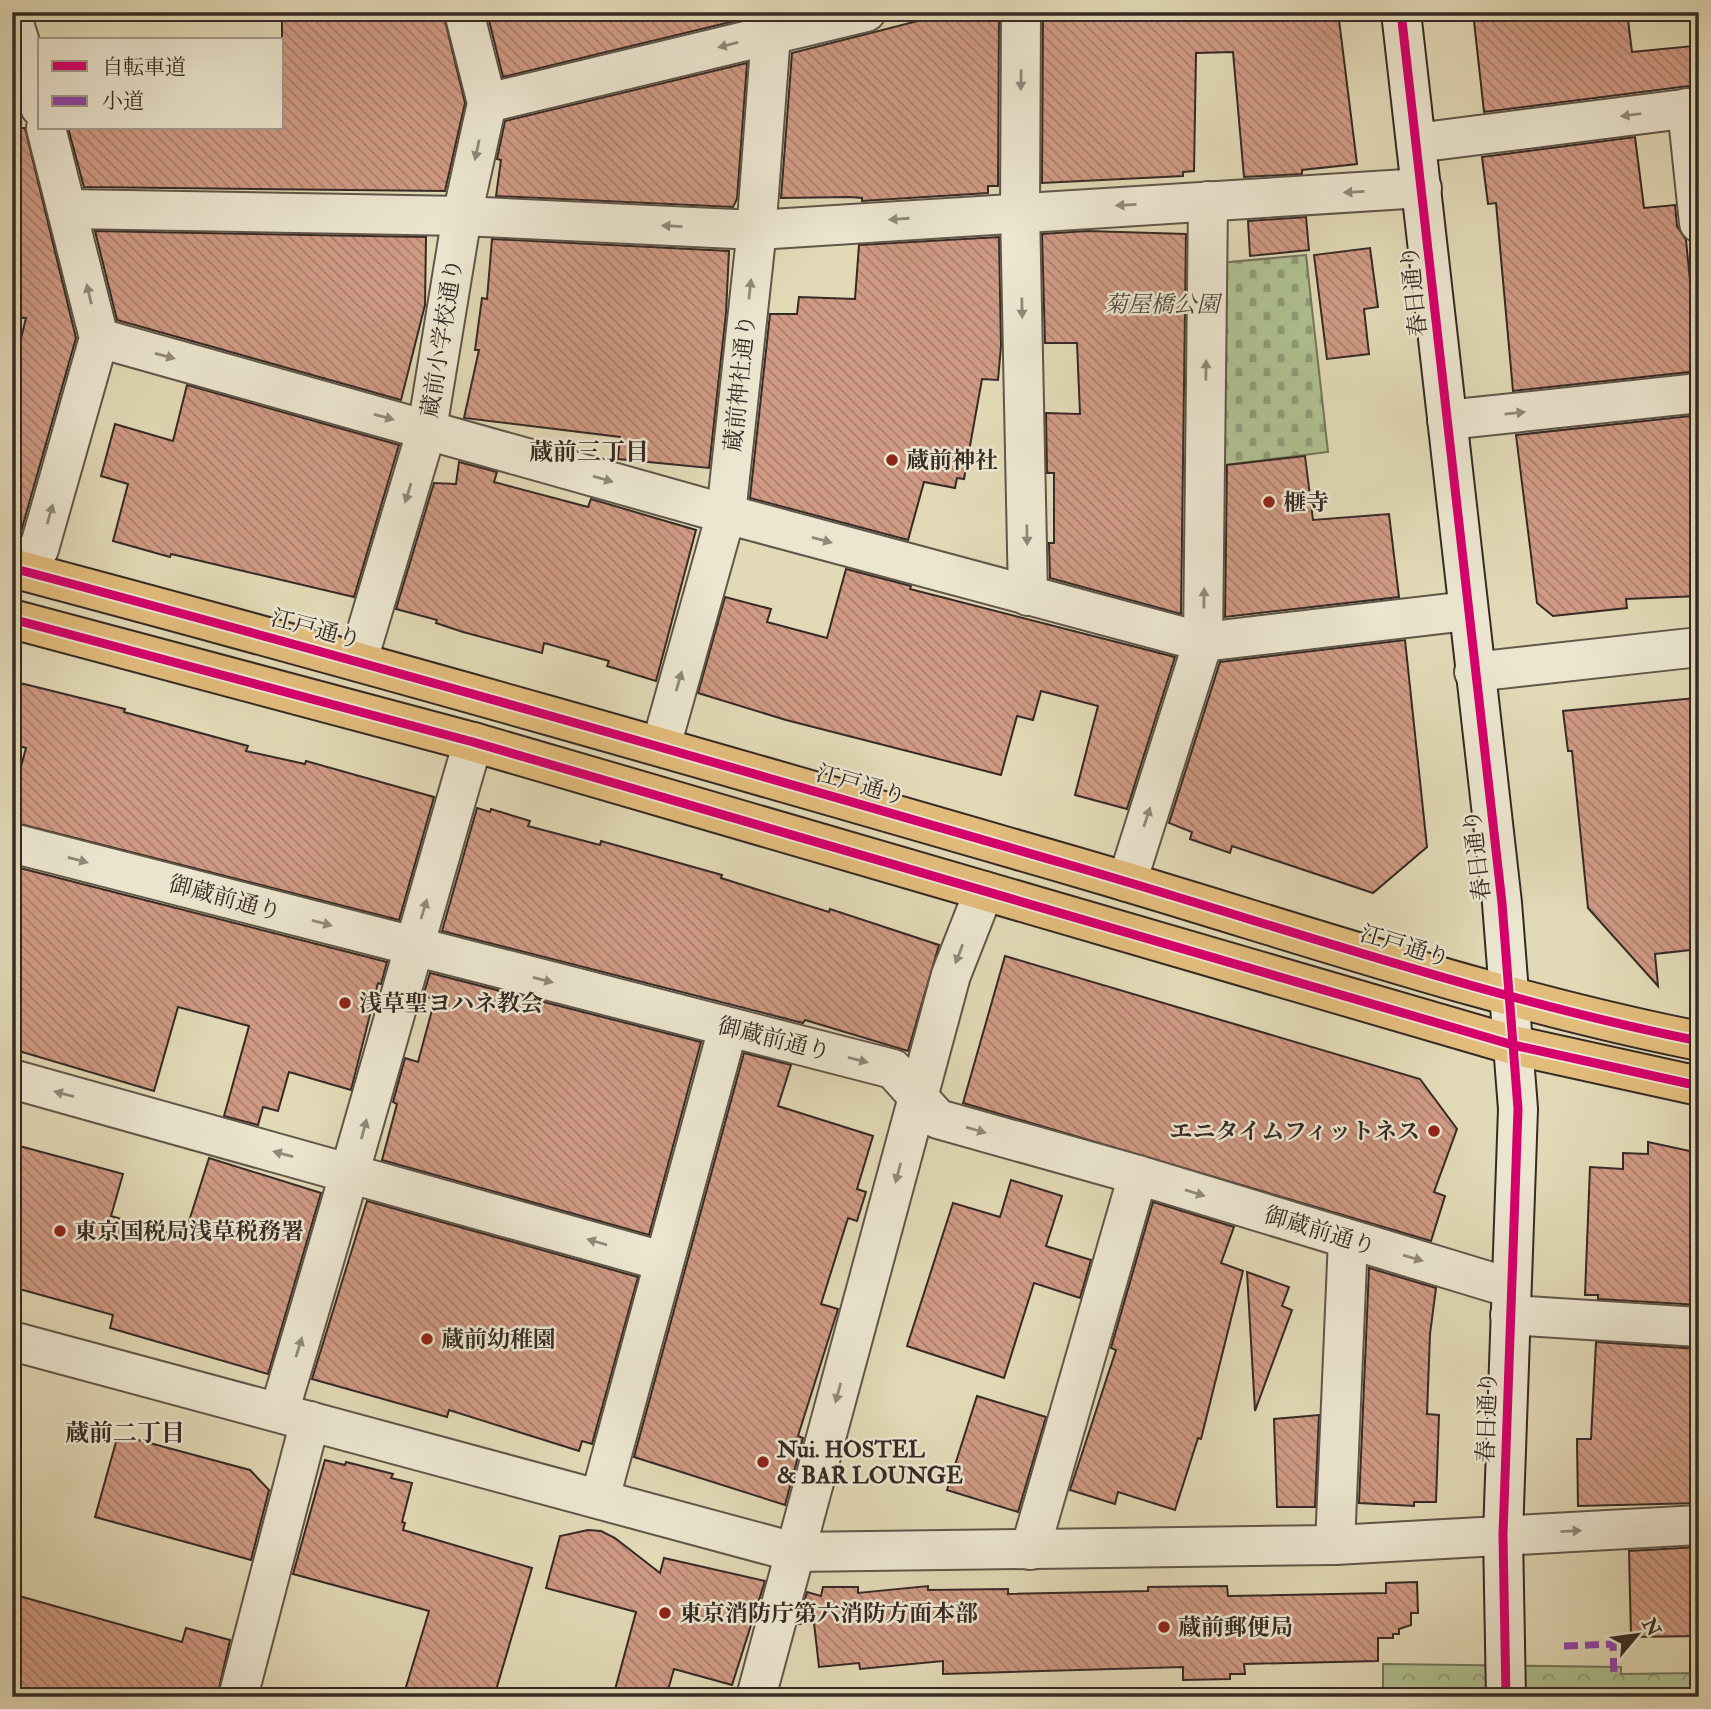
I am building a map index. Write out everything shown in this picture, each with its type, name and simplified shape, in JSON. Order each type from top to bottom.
[{"type":"highway","name":"江戸通り","points":[[12,566],[661,746],[1127,882],[1509,998],[1699,1041]]},
{"type":"highway","points":[[12,619],[473,742],[1513,1045],[1699,1086]]},
{"type":"street","name":"蔵前小学校通り","points":[[358,660],[427,429],[461,216],[487,103],[464,12]]},
{"type":"street","points":[[487,103],[767,23],[866,12]]},
{"type":"street","points":[[1021,12],[1020,211],[1028,596]]},
{"type":"street","name":"春日通り","points":[[1405,13],[1416,143],[1467,611],[1502,903],[1519,1126],[1503,1535],[1506,1679]]},
{"type":"street","points":[[12,17],[38,101]]},
{"type":"street","name":"蔵前神社通り","points":[[661,746],[726,514],[756,230],[767,23]]},
{"type":"street","points":[[1416,143],[1693,107],[1699,223]]},
{"type":"street","points":[[12,566],[40,549],[99,338],[69,209],[47,130]]},
{"type":"street","points":[[69,209],[461,216],[756,230],[1020,211],[1422,188]]},
{"type":"street","points":[[1127,882],[1203,642],[1208,201]]},
{"type":"street","points":[[99,338],[726,514],[1203,642],[1467,611]]},
{"type":"street","points":[[1447,420],[1699,393]]},
{"type":"street","points":[[1474,672],[1699,647]]},
{"type":"street","points":[[237,1697],[295,1416],[352,1173],[412,946],[473,742]]},
{"type":"street","name":"御蔵前通り","points":[[12,843],[893,1069],[938,1119],[1138,1175],[1348,1240],[1511,1301],[1699,1327]]},
{"type":"street","points":[[756,1697],[951,975],[984,891]]},
{"type":"street","points":[[600,1498],[662,1261],[729,1027]]},
{"type":"street","points":[[12,1079],[662,1261]]},
{"type":"street","points":[[1030,1550],[1138,1175]]},
{"type":"street","points":[[1335,1545],[1348,1240]]},
{"type":"street","points":[[12,1341],[794,1552],[1335,1545],[1699,1525]]},
{"type":"green space","points":[[1306,255],[1328,452],[1218,466],[1219,263]]},
{"type":"green space","points":[[1383,1664],[1621,1667],[1621,1674],[1699,1673],[1699,1697],[1246,1697],[1383,1689]]},
{"type":"green space","points":[[793,1696],[927,1697],[787,1697]]},
{"type":"building","points":[[282,12],[443,12],[465,103],[445,191],[84,187],[69,130],[284,130]]},
{"type":"building","points":[[487,12],[742,12],[743,19],[503,77]]},
{"type":"building","points":[[953,12],[999,12],[998,186],[988,186],[988,193],[862,201],[862,198],[850,197],[781,198],[792,53]]},
{"type":"building","points":[[1043,12],[1338,12],[1357,164],[1302,170],[1302,174],[1244,177],[1233,52],[1196,53],[1194,171],[1183,172],[1183,176],[1042,183]]},
{"type":"building","points":[[1548,12],[1627,12],[1632,52],[1693,46],[1697,85],[1484,112],[1474,21]]},
{"type":"building","points":[[747,63],[737,199],[733,207],[496,196],[501,160],[497,159],[505,121]]},
{"type":"building","points":[[12,128],[25,128],[76,338],[20,535],[12,539],[12,375],[26,318],[12,317]]},
{"type":"building","points":[[1635,137],[1644,208],[1675,205],[1677,226],[1686,240],[1699,371],[1513,391],[1496,203],[1488,204],[1482,157]]},
{"type":"building","points":[[1306,217],[1309,250],[1250,256],[1248,221]]},
{"type":"building","points":[[95,231],[426,237],[425,305],[401,400],[117,320]]},
{"type":"building","points":[[1087,231],[1186,234],[1181,614],[1050,578],[1049,543],[1054,543],[1054,473],[1047,473],[1046,413],[1080,414],[1077,343],[1045,343],[1042,234]]},
{"type":"building","points":[[999,237],[1001,346],[998,380],[982,379],[964,479],[957,478],[955,488],[924,482],[908,540],[750,498],[770,314],[797,314],[799,297],[855,299],[859,245]]},
{"type":"building","points":[[492,239],[729,251],[726,313],[709,468],[618,459],[620,437],[464,418],[479,350],[475,350],[482,298],[487,299]]},
{"type":"building","points":[[1370,248],[1378,307],[1364,309],[1369,354],[1327,359],[1314,255]]},
{"type":"building","points":[[187,385],[399,445],[354,597],[171,554],[170,557],[113,541],[128,484],[101,476],[115,424],[173,441]]},
{"type":"building","points":[[1699,415],[1699,596],[1626,599],[1627,608],[1553,616],[1537,603],[1516,435]]},
{"type":"building","points":[[1305,456],[1313,520],[1389,514],[1399,597],[1225,617],[1227,465]]},
{"type":"building","points":[[459,462],[497,472],[494,482],[588,507],[591,499],[696,530],[656,681],[607,666],[609,661],[544,643],[542,653],[463,632],[436,623],[437,620],[396,609],[434,483],[456,484]]},
{"type":"building","points":[[846,569],[911,586],[910,589],[1175,657],[1127,809],[1075,795],[1098,706],[1041,691],[1033,720],[1017,716],[1001,775],[786,720],[698,693],[725,597],[771,609],[767,622],[827,638]]},
{"type":"building","points":[[1405,640],[1427,847],[1373,893],[1232,846],[1230,853],[1190,839],[1192,832],[1169,823],[1220,662]]},
{"type":"building","points":[[12,681],[125,709],[124,712],[248,746],[246,751],[305,764],[306,761],[434,797],[399,920],[12,822],[12,800],[26,748],[12,744]]},
{"type":"building","points":[[1695,698],[1699,735],[1699,949],[1655,954],[1658,986],[1588,908],[1572,751],[1568,751],[1563,711]]},
{"type":"building","points":[[477,808],[490,812],[491,809],[530,821],[528,826],[600,845],[601,841],[722,875],[721,878],[829,912],[830,909],[939,945],[908,1051],[805,1020],[803,1023],[442,931]]},
{"type":"building","points":[[12,866],[387,962],[381,984],[378,983],[351,1090],[289,1072],[278,1111],[263,1107],[258,1125],[224,1116],[249,1026],[178,1007],[154,1091],[12,1049]]},
{"type":"building","points":[[1005,956],[1420,1079],[1457,1129],[1434,1192],[1445,1196],[1431,1241],[963,1103]]},
{"type":"building","points":[[430,973],[701,1042],[649,1235],[382,1160],[397,1104],[393,1102],[405,1058],[418,1062],[435,999],[423,996]]},
{"type":"building","points":[[744,1053],[791,1065],[778,1106],[873,1136],[857,1189],[866,1192],[857,1221],[848,1218],[821,1304],[838,1309],[798,1436],[803,1438],[785,1505],[634,1457]]},
{"type":"building","points":[[1648,1142],[1699,1153],[1699,1305],[1598,1299],[1598,1295],[1585,1295],[1590,1167],[1623,1169],[1623,1153],[1648,1154]]},
{"type":"building","points":[[12,1144],[123,1174],[111,1216],[184,1237],[209,1158],[321,1193],[268,1374],[110,1328],[113,1315],[12,1287]]},
{"type":"building","points":[[1011,1180],[1062,1196],[1046,1246],[1091,1260],[1080,1298],[1034,1283],[1004,1378],[907,1346],[953,1203],[1000,1217]]},
{"type":"building","points":[[367,1201],[638,1277],[592,1444],[582,1441],[579,1451],[449,1410],[447,1417],[312,1379]]},
{"type":"building","points":[[1153,1202],[1234,1227],[1221,1263],[1243,1271],[1201,1439],[1198,1438],[1175,1510],[1118,1492],[1115,1504],[1070,1490],[1116,1350],[1111,1348]]},
{"type":"building","points":[[1369,1268],[1436,1288],[1430,1334],[1427,1414],[1439,1415],[1436,1502],[1414,1502],[1414,1506],[1359,1503]]},
{"type":"building","points":[[1247,1272],[1289,1287],[1282,1306],[1292,1310],[1255,1411]]},
{"type":"building","points":[[1596,1342],[1699,1349],[1699,1503],[1578,1506],[1577,1439],[1591,1439]]},
{"type":"building","points":[[977,1396],[1046,1417],[1018,1512],[947,1490]]},
{"type":"building","points":[[1319,1415],[1315,1507],[1277,1507],[1274,1419]]},
{"type":"building","points":[[131,1438],[250,1470],[269,1490],[251,1560],[95,1517],[116,1442]]},
{"type":"building","points":[[325,1460],[345,1465],[346,1462],[393,1474],[391,1478],[412,1483],[402,1522],[405,1523],[403,1530],[532,1568],[494,1697],[403,1697],[429,1611],[293,1574]]},
{"type":"building","points":[[588,1530],[601,1531],[615,1538],[660,1573],[664,1558],[765,1581],[732,1685],[674,1669],[666,1697],[613,1697],[636,1612],[546,1588],[560,1536]]},
{"type":"building","points":[[1699,1547],[1699,1636],[1631,1637],[1629,1551]]},
{"type":"building","points":[[1417,1582],[1418,1613],[1411,1613],[1411,1625],[1399,1629],[1399,1634],[1393,1634],[1393,1638],[1378,1638],[1378,1661],[1244,1664],[1245,1674],[1230,1674],[1230,1679],[1183,1680],[1183,1667],[943,1674],[943,1661],[860,1669],[859,1663],[819,1667],[814,1623],[798,1624],[807,1592],[821,1596],[823,1587],[858,1587],[858,1593],[928,1586],[928,1590],[1008,1589],[1008,1594],[1148,1591],[1148,1587],[1227,1586],[1228,1596],[1386,1593],[1386,1583]]},
{"type":"building","points":[[12,1594],[182,1642],[186,1628],[230,1640],[217,1697],[12,1697]]},
{"type":"marked path","points":[[1564,1646],[1613,1644],[1614,1678]]},
{"type":"cycle path","points":[[1401,12],[1502,903],[1518,1109],[1503,1535],[1506,1697]]},
{"type":"cycle path","points":[[12,568],[280,640],[680,753],[1080,868],[1465,984],[1542,1005],[1699,1041]]},
{"type":"cycle path","points":[[12,619],[473,742],[1513,1045],[1699,1086]]},
{"type":"place","name":"蔵前神社","points":[[892,460]]},
{"type":"place","name":"榧寺","points":[[1269,502]]},
{"type":"place","name":"浅草聖ヨハネ教会","points":[[345,1003]]},
{"type":"place","name":"エニタイムフィットネス","points":[[1434,1131]]},
{"type":"place","name":"東京国税局浅草税務署","points":[[60,1231]]},
{"type":"place","name":"蔵前幼稚園","points":[[427,1339]]},
{"type":"place","name":"Nui. HOSTEL & BAR LOUNGE","points":[[763,1462]]},
{"type":"place","name":"東京消防庁第六消防方面本部","points":[[665,1613]]},
{"type":"place","name":"蔵前郵便局","points":[[1164,1627]]},
{"type":"district","name":"蔵前三丁目","points":[[589,452]]},
{"type":"district","name":"蔵前二丁目","points":[[125,1433]]},
{"type":"park label","name":"菊屋橋公園","points":[[1162,304]]}]
